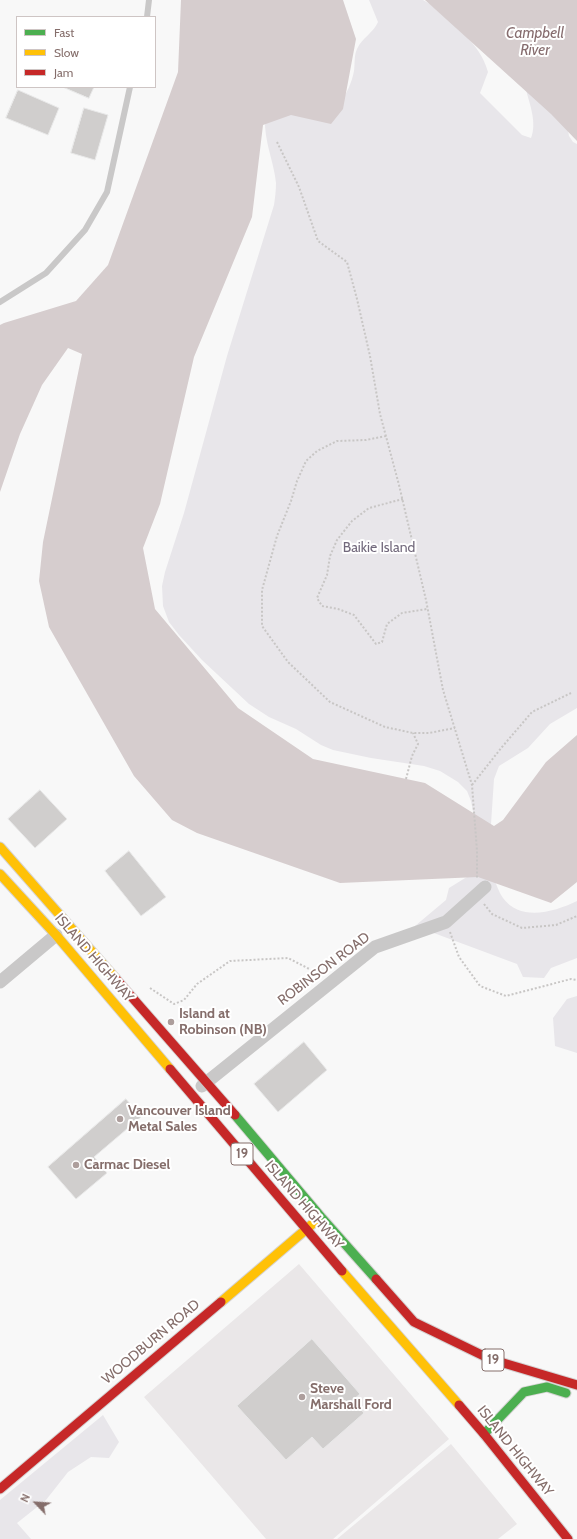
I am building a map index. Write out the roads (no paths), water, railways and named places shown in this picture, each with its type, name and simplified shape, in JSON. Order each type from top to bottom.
[{"type":"main road","name":"ISLAND HIGHWAY","points":[[0,847],[207,1082],[321,1217],[414,1322],[490,1359],[577,1385]]},
{"type":"main road","name":"ISLAND HIGHWAY","points":[[0,874],[56,935],[306,1229],[484,1434],[568,1539]]},
{"type":"main road","name":"WOODBURN ROAD","points":[[0,1489],[321,1217]]},
{"type":"main road","points":[[484,1434],[524,1392],[547,1387],[577,1396]]},
{"type":"street","name":"ROBINSON ROAD","points":[[191,1094],[375,947],[446,922],[480,890]]},
{"type":"street","points":[[0,982],[56,935]]},
{"type":"lane","points":[[148,16],[149,0]]},
{"type":"lane","points":[[0,302],[46,273],[84,230],[107,192],[130,88]]},
{"type":"water","points":[[181,0],[343,0],[356,39],[343,109],[331,124],[291,115],[263,125],[252,217],[194,357],[160,504],[143,548],[155,609],[238,708],[313,759],[425,783],[494,826],[503,820],[546,762],[577,735],[577,882],[551,903],[478,877],[340,883],[197,833],[172,820],[134,776],[49,627],[39,581],[43,542],[82,354],[68,348],[42,385],[20,434],[0,492],[0,325],[76,301],[108,265],[178,72]]},
{"type":"water","name":"Campbell River","points":[[425,0],[577,0],[577,141],[551,114]]},
{"type":"place","name":"Island at Robinson (NB)","points":[[171,1022]]},
{"type":"place","name":"Vancouver Island Metal Sales","points":[[120,1119]]},
{"type":"place","name":"Carmac Diesel","points":[[76,1165]]},
{"type":"place","name":"Steve Marshall Ford","points":[[302,1397]]},
{"type":"park label","name":"Baikie Island","points":[[379,548]]}]
